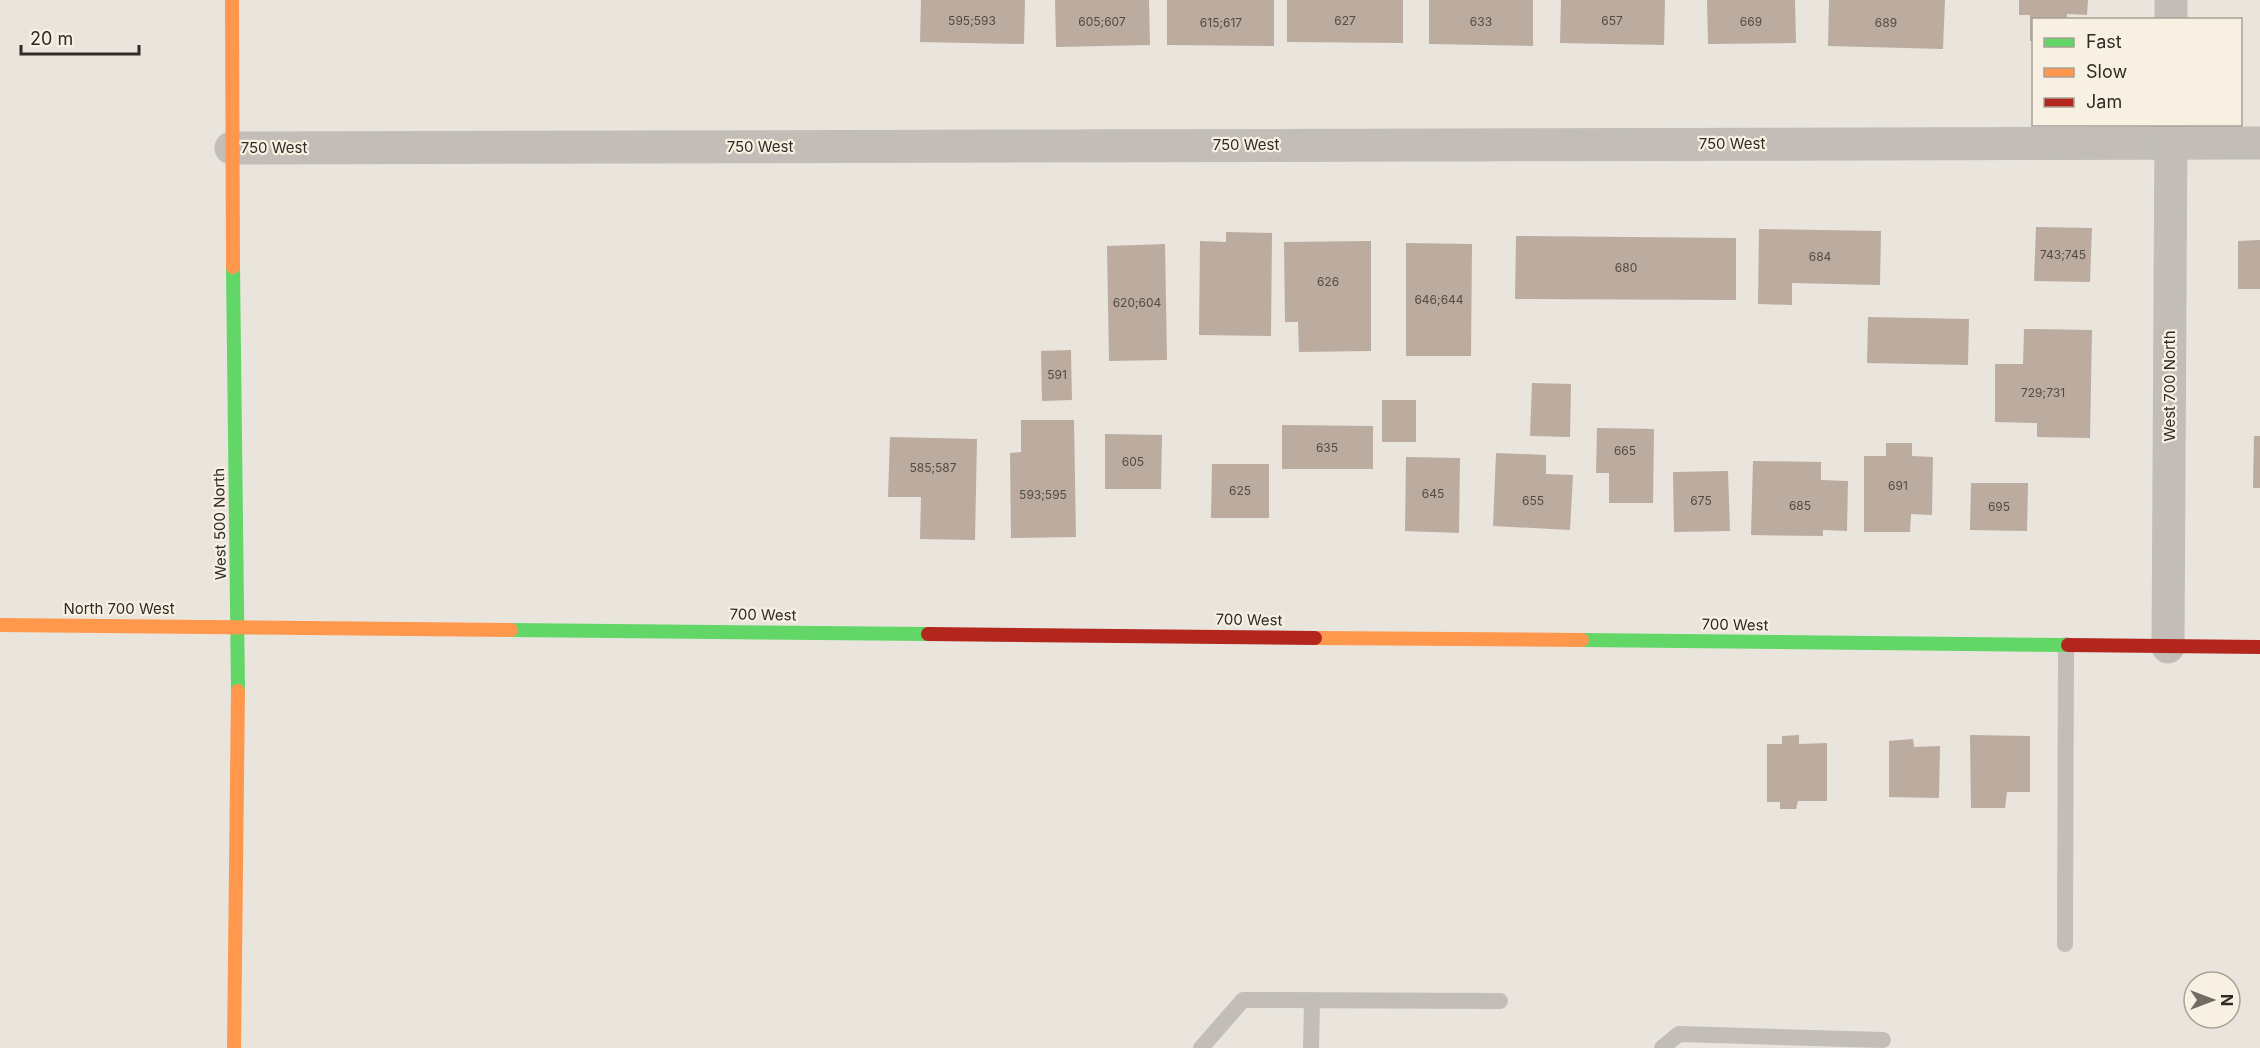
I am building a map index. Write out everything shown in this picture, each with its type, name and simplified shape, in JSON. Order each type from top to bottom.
[{"type":"street","name":"West 500 North","points":[[232,0],[231,148],[238,626],[234,1048]]},
{"type":"street","points":[[2171,0],[2171,18]]},
{"type":"street","name":"750 West","points":[[231,148],[2172,134],[2260,142]]},
{"type":"street","name":"West 700 North","points":[[2168,647],[2172,134]]},
{"type":"street","name":"North 700 West","points":[[0,625],[238,626]]},
{"type":"street","name":"700 West","points":[[238,626],[2260,647]]},
{"type":"lane","points":[[2065,944],[2066,645]]},
{"type":"lane","points":[[1201,1048],[1243,1000],[1500,1001]]},
{"type":"lane","points":[[1311,1048],[1312,1000]]},
{"type":"lane","points":[[1662,1048],[1679,1034],[1883,1040]]},
{"type":"building","points":[[921,0],[1025,0],[1024,44],[920,42]]},
{"type":"building","points":[[1055,0],[1149,0],[1150,45],[1056,47]]},
{"type":"building","points":[[1167,0],[1274,0],[1274,46],[1167,45]]},
{"type":"building","points":[[1287,0],[1403,0],[1403,43],[1287,42]]},
{"type":"building","points":[[1429,0],[1533,0],[1533,46],[1429,44]]},
{"type":"building","points":[[1561,0],[1665,0],[1664,45],[1560,43]]},
{"type":"building","points":[[1707,0],[1795,0],[1796,43],[1708,44]]},
{"type":"building","points":[[1829,0],[1945,0],[1943,49],[1828,46]]},
{"type":"building","points":[[2019,0],[2088,0],[2087,15],[2067,14],[2067,18],[2032,18],[2032,41],[2030,41],[2030,15],[2019,15]]},
{"type":"building","points":[[2036,227],[2092,228],[2090,282],[2034,281]]},
{"type":"building","points":[[1759,229],[1881,231],[1880,285],[1792,283],[1792,305],[1758,304]]},
{"type":"building","points":[[1226,232],[1272,233],[1271,336],[1199,335],[1200,241],[1226,242]]},
{"type":"building","points":[[1516,236],[1736,238],[1736,300],[1515,299]]},
{"type":"building","points":[[2260,240],[2260,289],[2238,289],[2238,241]]},
{"type":"building","points":[[1371,241],[1371,351],[1299,352],[1298,322],[1285,322],[1284,242]]},
{"type":"building","points":[[1406,243],[1472,244],[1471,356],[1406,356]]},
{"type":"building","points":[[1165,244],[1167,360],[1109,361],[1107,246]]},
{"type":"building","points":[[1868,317],[1969,319],[1968,365],[1867,363]]},
{"type":"building","points":[[2024,329],[2092,330],[2090,438],[2037,437],[2037,423],[1995,422],[1995,364],[2023,364]]},
{"type":"building","points":[[1071,350],[1072,400],[1042,401],[1041,351]]},
{"type":"building","points":[[1532,383],[1571,384],[1570,437],[1530,436]]},
{"type":"building","points":[[1382,400],[1416,400],[1416,442],[1382,442]]},
{"type":"building","points":[[1021,420],[1074,420],[1076,537],[1011,538],[1010,453],[1021,452]]},
{"type":"building","points":[[1282,425],[1373,426],[1373,469],[1282,469]]},
{"type":"building","points":[[1597,428],[1654,429],[1653,503],[1609,503],[1609,473],[1596,473]]},
{"type":"building","points":[[1105,434],[1162,435],[1161,489],[1105,489]]},
{"type":"building","points":[[2254,436],[2260,436],[2260,488],[2253,488]]},
{"type":"building","points":[[890,437],[977,439],[975,540],[920,539],[921,497],[888,497]]},
{"type":"building","points":[[1886,443],[1912,443],[1912,456],[1933,457],[1932,515],[1911,514],[1910,532],[1864,532],[1864,456],[1886,456]]},
{"type":"building","points":[[1496,453],[1546,455],[1546,474],[1573,475],[1570,530],[1493,526]]},
{"type":"building","points":[[1406,457],[1460,458],[1459,533],[1405,531]]},
{"type":"building","points":[[1753,461],[1821,462],[1821,480],[1848,481],[1847,531],[1823,530],[1823,536],[1751,535]]},
{"type":"building","points":[[1212,464],[1269,464],[1269,518],[1211,518]]},
{"type":"building","points":[[1728,471],[1730,531],[1674,532],[1673,472]]},
{"type":"building","points":[[1971,483],[2028,483],[2027,531],[1970,530]]},
{"type":"building","points":[[1799,735],[1799,744],[1827,743],[1827,801],[1798,801],[1796,809],[1780,809],[1780,802],[1767,802],[1767,744],[1782,744],[1782,736]]},
{"type":"building","points":[[1970,735],[2030,736],[2030,792],[2007,792],[2005,808],[1971,808]]},
{"type":"building","points":[[1913,739],[1914,747],[1940,746],[1939,798],[1889,797],[1889,741]]},
{"type":"traffic: fast","points":[[233,267],[238,691]]},
{"type":"traffic: fast","points":[[511,630],[928,634]]},
{"type":"traffic: fast","points":[[1582,640],[2068,645]]},
{"type":"traffic: slow","points":[[232,0],[233,267]]},
{"type":"traffic: slow","points":[[0,625],[511,630]]},
{"type":"traffic: slow","points":[[1315,638],[1582,640]]},
{"type":"traffic: slow","points":[[234,1048],[238,691]]},
{"type":"traffic: jam","points":[[928,634],[1315,638]]},
{"type":"traffic: jam","points":[[2068,645],[2260,647]]}]
